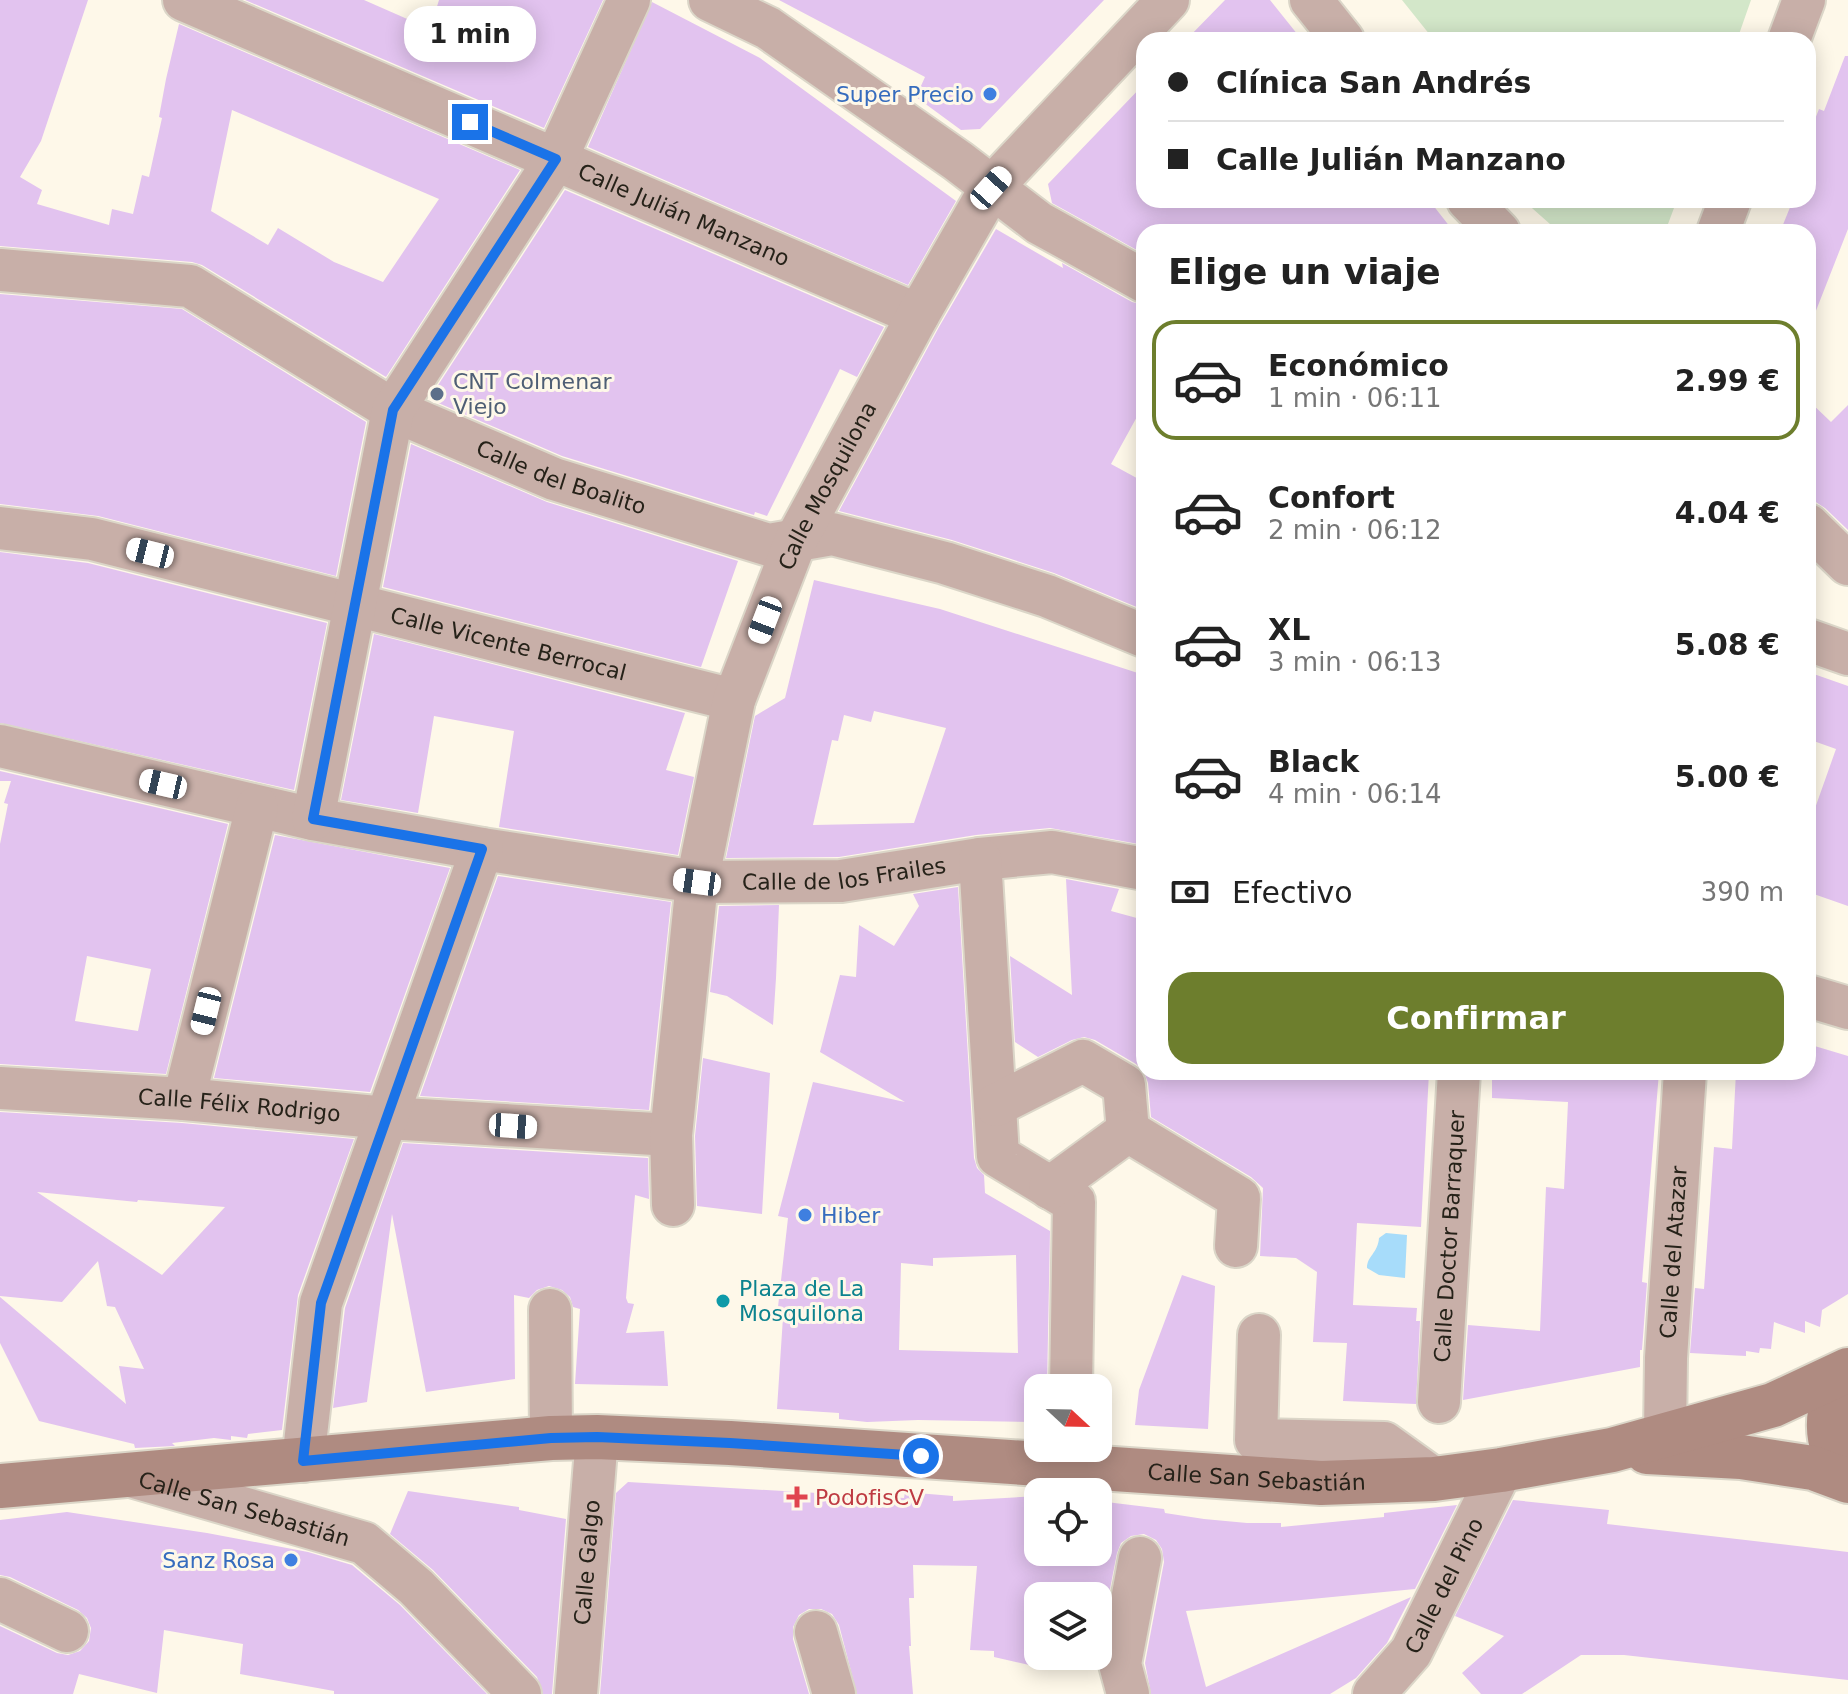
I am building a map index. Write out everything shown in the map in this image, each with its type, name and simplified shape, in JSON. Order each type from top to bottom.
[{"type":"street","name":"Calle Julián Manzano","points":[[184,0],[918,315]]},
{"type":"street","points":[[313,819],[393,410],[556,159],[629,0]]},
{"type":"street","points":[[710,0],[768,28],[958,161],[1039,223],[1136,277]]},
{"type":"street","name":"Calle Mosquilona","points":[[1138,32],[1168,0]]},
{"type":"street","points":[[1311,0],[1337,32]]},
{"type":"street","points":[[1792,32],[1804,0]]},
{"type":"street","name":"Calle Mosquilona","points":[[673,1205],[671,1135],[697,882],[734,700],[796,540],[991,188],[1136,34]]},
{"type":"street","points":[[1476,208],[1491,224]]},
{"type":"street","name":"Calle del Boalito","points":[[0,270],[190,286],[393,410],[554,479],[769,545],[832,534],[945,563],[1047,596],[1136,633]]},
{"type":"street","name":"Calle Vicente Berrocal","points":[[0,528],[92,539],[734,700]]},
{"type":"street","points":[[1816,533],[1848,564]]},
{"type":"street","points":[[1816,643],[1848,654]]},
{"type":"street","name":"Calle de los Frailes","points":[[3,755],[313,819],[697,882],[841,881],[980,859],[1052,852],[1136,868]]},
{"type":"street","points":[[184,1099],[257,807]]},
{"type":"street","points":[[303,1461],[321,1303],[482,849]]},
{"type":"street","points":[[980,859],[998,1156],[1074,1202],[1071,1374]]},
{"type":"street","points":[[1816,998],[1848,1008]]},
{"type":"street","points":[[996,1105],[1083,1061],[1124,1085],[1128,1131]]},
{"type":"street","name":"Calle Doctor Barraquer","points":[[1439,1402],[1459,1080]]},
{"type":"street","name":"Calle del Atazar","points":[[1665,1434],[1666,1358],[1684,1080]]},
{"type":"street","name":"Calle Félix Rodrigo","points":[[0,1088],[184,1099],[387,1118],[671,1135]]},
{"type":"street","points":[[1050,1188],[1128,1131]]},
{"type":"street","points":[[1128,1131],[1239,1198],[1236,1246]]},
{"type":"street","points":[[550,1310],[551,1438]]},
{"type":"street","name":"Calle San Sebastián","points":[[1259,1335],[1256,1440],[1384,1443],[1434,1479]]},
{"type":"street","points":[[1612,1450],[1773,1405],[1848,1373]]},
{"type":"street","points":[[1848,1373],[1837,1388],[1828,1413],[1828,1438],[1837,1463],[1848,1479]]},
{"type":"street","name":"Calle San Sebastián","points":[[0,1486],[551,1438],[597,1437],[1024,1455]]},
{"type":"street","name":"Calle Galgo","points":[[576,1692],[597,1437]]},
{"type":"street","points":[[1612,1450],[1741,1457],[1813,1468],[1848,1479]]},
{"type":"street","name":"Calle San Sebastián","points":[[1112,1462],[1321,1483],[1434,1479],[1612,1450]]},
{"type":"street","name":"Calle del Pino","points":[[1374,1694],[1411,1652],[1501,1470]]},
{"type":"street","name":"Calle San Sebastián","points":[[126,1475],[364,1543],[416,1587],[520,1694]]},
{"type":"street","points":[[1128,1694],[1120,1664],[1140,1558]]},
{"type":"street","points":[[0,1599],[67,1631]]},
{"type":"street","points":[[816,1632],[834,1694]]},
{"type":"green space","points":[[1402,0],[1751,0],[1740,32],[1428,32]]},
{"type":"green space","points":[[1532,208],[1674,208],[1668,224],[1550,224]]},
{"type":"water","points":[[1386,1233],[1407,1235],[1405,1278],[1379,1275],[1367,1268],[1379,1238]]},
{"type":"building","points":[[0,0],[88,0],[41,141],[20,177],[42,190],[37,204],[109,225],[112,209],[133,214],[142,175],[149,177],[179,24],[520,170],[386,377],[202,265],[0,246]],"holes":[[[232,110],[439,199],[383,282],[334,262],[278,228],[268,245],[211,211]]]},
{"type":"building","points":[[245,0],[364,0],[430,29],[439,0],[603,0],[544,128]]},
{"type":"building","points":[[779,0],[1104,0],[980,129],[961,130],[916,97],[925,77]]},
{"type":"building","points":[[1225,0],[1270,0],[1296,32],[1194,32]]},
{"type":"building","points":[[652,2],[760,58],[956,201],[908,285],[588,147]]},
{"type":"building","points":[[1845,56],[1848,56],[1848,229],[1816,311],[1816,224],[1783,224],[1790,208],[1816,208],[1816,117],[1819,109],[1824,111]]},
{"type":"building","points":[[1136,92],[1136,208],[1435,208],[1448,224],[1136,224],[1136,250],[1052,203],[1048,184]]},
{"type":"building","points":[[565,190],[884,327],[857,377],[840,369],[767,516],[755,512],[754,515],[562,456],[429,399]]},
{"type":"building","points":[[996,229],[1063,268],[1062,263],[1136,303],[1136,419],[1111,464],[1136,478],[1136,607],[1054,573],[952,540],[839,511]]},
{"type":"building","points":[[0,294],[182,309],[366,422],[336,576],[98,516],[0,504]]},
{"type":"building","points":[[1848,405],[1848,530],[1816,502],[1816,408],[1831,422]]},
{"type":"building","points":[[411,444],[547,502],[738,561],[701,667],[383,587]]},
{"type":"building","points":[[0,552],[88,563],[327,623],[294,790],[0,723]]},
{"type":"building","points":[[814,580],[940,609],[1136,672],[1136,844],[1050,828],[976,835],[839,857],[726,858],[755,716],[785,698]],"holes":[[[874,711],[946,728],[914,823],[813,825],[832,740],[838,741],[844,715],[871,722]]]},
{"type":"building","points":[[374,634],[685,713],[666,770],[694,777],[678,855],[499,827],[514,731],[434,716],[418,813],[341,800]]},
{"type":"building","points":[[1816,675],[1848,686],[1848,906],[1816,895],[1816,805],[1836,749],[1816,742]]},
{"type":"building","points":[[0,771],[228,824],[166,1074],[0,1064],[0,844],[8,804],[4,803],[11,781],[0,781]],"holes":[[[87,956],[151,969],[138,1031],[75,1021]]]},
{"type":"building","points":[[275,835],[450,868],[370,1092],[214,1078]]},
{"type":"building","points":[[498,876],[671,902],[649,1110],[420,1096]]},
{"type":"building","points":[[1066,879],[1119,889],[1111,911],[1136,918],[1136,1064],[1095,1040],[1084,1037],[1038,1057],[1015,1042],[1010,956],[1072,995]]},
{"type":"building","points":[[958,887],[974,1158],[977,1168],[984,1175],[985,1193],[1050,1231],[1047,1374],[1024,1374],[1024,1422],[867,1422],[839,1419],[839,1413],[777,1409],[783,1317],[777,1316],[788,1218],[778,1216],[813,1082],[905,1102],[820,1052],[840,975],[856,977],[859,925],[894,946],[919,906],[913,894]],"holes":[[[1016,1255],[1018,1353],[899,1350],[901,1263],[933,1266],[933,1258]]]},
{"type":"building","points":[[779,905],[773,1025],[727,996],[710,992],[719,906]]},
{"type":"building","points":[[1816,1046],[1848,1056],[1848,1294],[1822,1310],[1820,1327],[1805,1321],[1805,1333],[1774,1322],[1771,1349],[1760,1348],[1759,1353],[1746,1351],[1746,1356],[1690,1353],[1695,1288],[1704,1289],[1714,1147],[1732,1149],[1736,1080],[1816,1080]]},
{"type":"building","points":[[703,1058],[770,1073],[762,1214],[697,1206],[695,1136]]},
{"type":"building","points":[[1147,1080],[1429,1080],[1421,1227],[1357,1223],[1353,1305],[1417,1308],[1416,1321],[1420,1321],[1416,1404],[1343,1401],[1347,1343],[1313,1342],[1317,1272],[1296,1258],[1260,1256],[1263,1188],[1251,1177],[1151,1117]]},
{"type":"building","points":[[1492,1080],[1658,1080],[1642,1282],[1647,1283],[1640,1367],[1463,1400],[1468,1325],[1540,1331],[1546,1187],[1564,1189],[1568,1102],[1492,1098]]},
{"type":"building","points":[[0,1112],[182,1123],[354,1139],[298,1295],[282,1430],[248,1434],[247,1438],[231,1436],[231,1440],[214,1438],[172,1443],[175,1446],[135,1448],[134,1444],[39,1421],[0,1343],[0,1297],[126,1404],[119,1366],[144,1369],[115,1307],[107,1306],[98,1261],[62,1302],[0,1296]],"holes":[[[37,1192],[225,1207],[162,1275]]]},
{"type":"building","points":[[403,1143],[648,1158],[649,1199],[635,1195],[626,1298],[628,1303],[634,1304],[626,1333],[664,1331],[668,1386],[575,1384],[580,1309],[573,1307],[570,1297],[562,1290],[549,1286],[537,1290],[529,1298],[514,1295],[515,1379],[426,1392],[392,1214],[367,1402],[333,1408],[345,1308]]},
{"type":"building","points":[[1182,1275],[1215,1286],[1208,1429],[1135,1425],[1139,1390]]},
{"type":"building","points":[[628,1482],[904,1498],[905,1492],[953,1496],[953,1501],[1024,1497],[1024,1566],[1112,1566],[1112,1503],[1164,1509],[1165,1513],[1204,1519],[1281,1523],[1281,1527],[1384,1517],[1384,1513],[1457,1505],[1415,1589],[1186,1611],[1206,1687],[1411,1597],[1387,1643],[1356,1678],[1330,1694],[1151,1694],[1145,1663],[1164,1562],[1162,1549],[1156,1540],[1144,1534],[1131,1536],[1121,1543],[1111,1582],[1024,1582],[1024,1664],[994,1657],[994,1651],[970,1650],[977,1566],[913,1565],[914,1598],[909,1598],[909,1646],[913,1694],[857,1694],[839,1625],[832,1614],[821,1609],[809,1609],[799,1615],[793,1627],[793,1639],[809,1694],[600,1694],[616,1493]]},
{"type":"building","points":[[408,1491],[519,1507],[519,1510],[566,1519],[552,1694],[543,1694],[537,1677],[433,1570],[390,1534]]},
{"type":"building","points":[[1513,1500],[1609,1510],[1607,1524],[1848,1552],[1848,1680],[1624,1655],[1581,1655],[1522,1694],[1481,1694],[1462,1673],[1504,1636],[1455,1616]]},
{"type":"building","points":[[67,1512],[207,1533],[308,1552],[352,1565],[400,1605],[487,1694],[334,1694],[334,1691],[240,1674],[243,1644],[164,1630],[157,1693],[79,1674],[73,1694],[0,1694],[0,1626],[57,1653],[68,1655],[80,1651],[89,1641],[91,1628],[87,1618],[78,1610],[0,1575],[0,1520]]},
{"type":"place","name":"Super Precio","points":[[990,94]]},
{"type":"place","name":"CNT Colmenar Viejo","points":[[437,394]]},
{"type":"place","name":"Hiber","points":[[805,1215]]},
{"type":"place","name":"Plaza de La Mosquilona","points":[[723,1301]]},
{"type":"place","name":"PodofisCV","points":[[797,1497]]},
{"type":"place","name":"Sanz Rosa","points":[[291,1560]]},
{"type":"route","points":[[470,122],[556,159],[393,410],[313,819],[482,849],[321,1303],[303,1461],[551,1438],[597,1437],[921,1456]]}]
